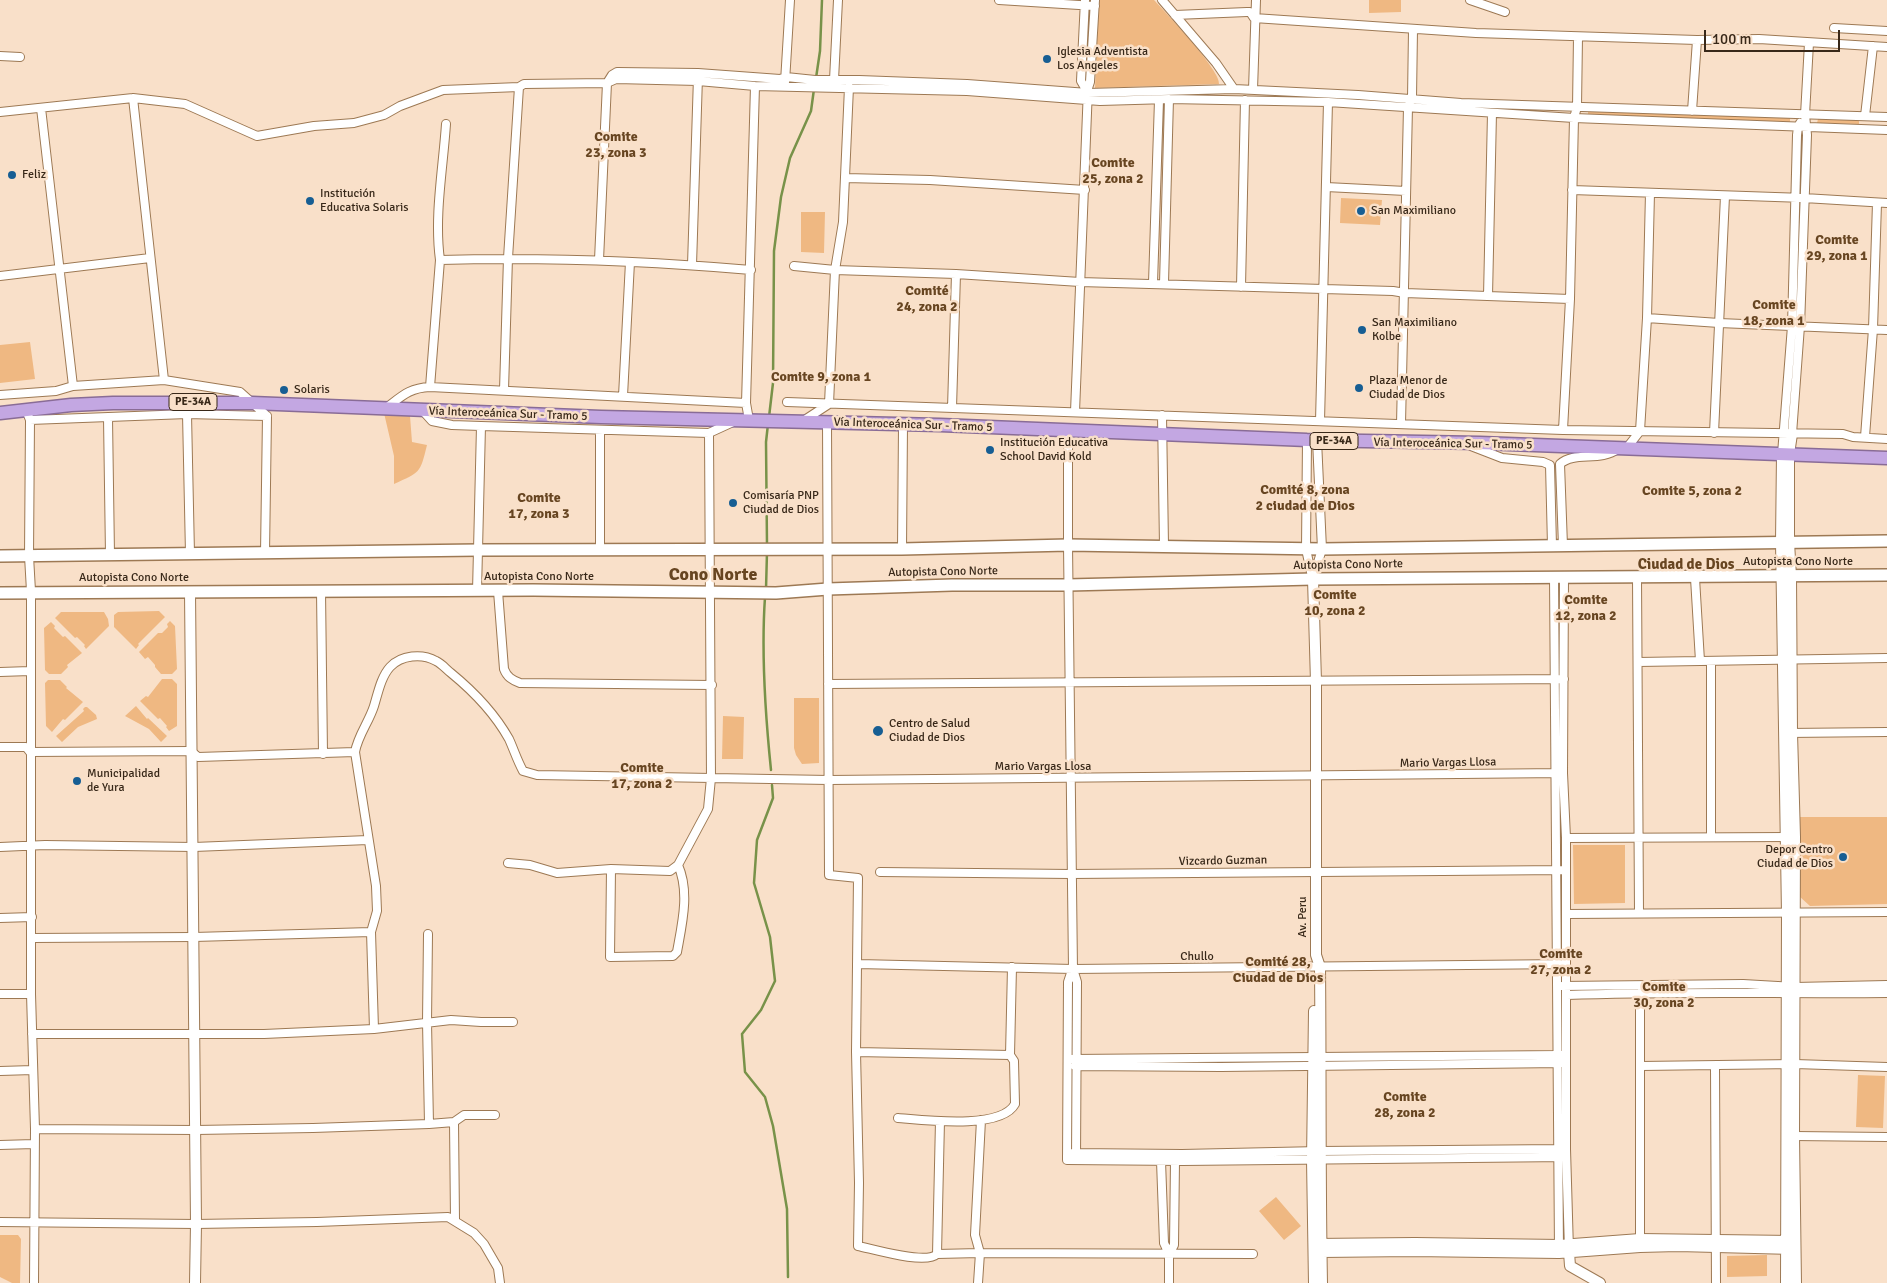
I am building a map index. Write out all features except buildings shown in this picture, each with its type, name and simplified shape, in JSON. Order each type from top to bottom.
[{"type":"highway","name":"Vía Interoceánica Sur - Tramo 5","points":[[0,413],[28,415],[70,405],[123,402],[252,403],[423,411],[902,424],[1312,440],[1462,443],[1887,458]]},
{"type":"main road","name":"Autopista Cono Norte","points":[[0,556],[479,550],[902,549],[1068,546],[1322,549],[1887,541]]},
{"type":"main road","name":"Autopista Cono Norte","points":[[0,593],[31,591],[478,590],[776,593],[828,588],[952,584],[1068,585],[1313,579],[1695,578],[1887,575]]},
{"type":"street","points":[[785,86],[790,0]]},
{"type":"street","points":[[834,80],[838,0]]},
{"type":"street","points":[[999,0],[1095,3],[1088,97],[1075,412]]},
{"type":"street","points":[[1162,0],[1216,63],[1234,89]]},
{"type":"street","points":[[1253,90],[1256,0]]},
{"type":"street","points":[[1470,0],[1505,12]]},
{"type":"street","points":[[1084,3],[1081,81],[1088,97]]},
{"type":"street","points":[[1175,16],[1250,12],[1254,18]]},
{"type":"street","points":[[1254,18],[1413,30],[1578,37],[1759,40],[1887,47]]},
{"type":"street","points":[[1834,28],[1887,31]]},
{"type":"street","points":[[1401,424],[1408,107],[1412,98],[1413,30]]},
{"type":"street","points":[[1563,430],[1570,299],[1574,118],[1577,107],[1578,37]]},
{"type":"street","points":[[1692,110],[1697,40]]},
{"type":"street","points":[[1796,1283],[1792,1245],[1791,914],[1785,542],[1786,454],[1800,326],[1807,128],[1805,115],[1809,43]]},
{"type":"street","points":[[1865,116],[1873,46]]},
{"type":"street","points":[[0,56],[20,57]]},
{"type":"street","points":[[0,112],[132,98],[185,104],[257,136],[314,126],[354,123],[384,114],[443,90],[519,87],[524,84],[607,83],[616,79],[698,77],[780,79],[786,76],[816,80],[957,84],[1088,97],[1234,89],[1577,107],[1887,117]]},
{"type":"street","points":[[698,77],[755,86],[967,91],[1158,100],[1328,102],[1574,118],[1887,130]]},
{"type":"street","points":[[692,265],[698,77]]},
{"type":"street","points":[[600,260],[607,83]]},
{"type":"street","points":[[423,411],[432,421],[452,425],[600,430],[709,433],[748,420],[746,403],[755,86]]},
{"type":"street","points":[[504,390],[508,258],[519,87]]},
{"type":"street","points":[[829,404],[835,270],[843,222],[849,88]]},
{"type":"street","points":[[132,98],[164,380]]},
{"type":"street","points":[[1164,284],[1169,99]]},
{"type":"street","points":[[1153,283],[1158,100]]},
{"type":"street","points":[[1241,287],[1245,100]]},
{"type":"street","points":[[1320,421],[1328,102]]},
{"type":"street","points":[[41,108],[73,386]]},
{"type":"street","points":[[1488,296],[1492,113]]},
{"type":"street","points":[[1788,434],[1798,127],[1805,115]]},
{"type":"street","points":[[430,387],[440,260],[438,222],[446,124]]},
{"type":"street","points":[[845,178],[930,180],[1084,190]]},
{"type":"street","points":[[1326,187],[1406,191]]},
{"type":"street","points":[[1572,190],[1804,198],[1887,203]]},
{"type":"street","points":[[1558,546],[1560,464],[1566,460],[1610,455],[1622,449],[1640,432],[1647,318],[1650,193]]},
{"type":"street","points":[[1714,433],[1725,196]]},
{"type":"street","points":[[1865,437],[1873,329],[1877,203]]},
{"type":"street","points":[[0,276],[150,258]]},
{"type":"street","points":[[440,260],[508,258],[600,260],[751,270]]},
{"type":"street","points":[[623,396],[630,262]]},
{"type":"street","points":[[794,266],[835,270],[956,274],[1080,282],[1323,288],[1570,299]]},
{"type":"street","points":[[952,408],[956,274]]},
{"type":"street","points":[[1647,318],[1887,330]]},
{"type":"street","points":[[0,394],[56,391],[73,386],[164,380],[240,392],[267,416],[265,553]]},
{"type":"street","points":[[386,408],[408,391],[430,387],[746,403]]},
{"type":"street","points":[[787,402],[1563,430],[1843,434],[1887,439]]},
{"type":"street","points":[[802,422],[829,404]]},
{"type":"street","points":[[34,1283],[35,1129],[31,994],[31,591],[28,415],[108,418],[187,414],[267,416]]},
{"type":"street","points":[[187,414],[190,554]]},
{"type":"street","points":[[1162,416],[1164,546]]},
{"type":"street","points":[[108,418],[110,555]]},
{"type":"street","points":[[827,422],[826,549],[828,588],[829,875],[858,878],[856,1052],[859,1183],[858,1246],[903,1256],[926,1258],[934,1257],[937,1254],[980,1253],[1253,1254]]},
{"type":"street","points":[[902,424],[902,549]]},
{"type":"street","points":[[478,590],[481,426]]},
{"type":"street","points":[[600,430],[600,550]]},
{"type":"street","points":[[1068,431],[1071,874],[1073,969],[1076,982],[1067,1160],[1076,1156],[1182,1154],[1562,1153]]},
{"type":"street","points":[[508,863],[530,865],[557,873],[611,869],[670,871],[678,865],[708,809],[711,778],[712,684],[709,433]]},
{"type":"street","points":[[1312,440],[1306,548],[1313,579]]},
{"type":"street","points":[[1312,440],[1322,549],[1313,579]]},
{"type":"street","points":[[1462,443],[1502,458],[1543,462],[1550,465],[1558,546]]},
{"type":"street","points":[[1559,577],[1564,679],[1556,870],[1562,964],[1567,990],[1567,1063],[1562,1153]]},
{"type":"street","points":[[1559,577],[1555,679],[1559,773],[1566,838],[1566,914],[1562,964],[1558,986],[1558,1059],[1564,1248],[1570,1266],[1600,1283]]},
{"type":"street","points":[[1637,578],[1639,913]]},
{"type":"street","points":[[1695,578],[1700,661]]},
{"type":"street","name":"Av. Peru","points":[[1313,579],[1316,682],[1318,1061],[1316,1155],[1318,1249],[1322,1283]]},
{"type":"street","points":[[320,591],[324,754]]},
{"type":"street","points":[[498,591],[504,668],[509,678],[514,681],[520,683],[712,684]]},
{"type":"street","points":[[190,592],[194,847],[195,1283]]},
{"type":"street","name":"Mario Vargas Llosa","points":[[356,752],[357,741],[372,714],[387,671],[401,660],[422,656],[437,661],[470,689],[508,739],[523,771],[537,775],[829,780],[1559,773]]},
{"type":"street","points":[[1638,662],[1887,658]]},
{"type":"street","points":[[1711,662],[1711,837]]},
{"type":"street","points":[[0,672],[30,671]]},
{"type":"street","points":[[828,684],[1564,679]]},
{"type":"street","points":[[1788,733],[1887,732]]},
{"type":"street","points":[[0,747],[26,747],[30,752]]},
{"type":"street","points":[[30,752],[191,751],[198,757],[356,752],[376,886],[377,911],[371,932],[374,1029]]},
{"type":"street","points":[[1566,838],[1790,837]]},
{"type":"street","points":[[0,847],[31,845],[194,847],[368,840]]},
{"type":"street","points":[[611,869],[610,958],[673,956],[677,952],[685,912],[683,877],[678,865]]},
{"type":"street","name":"Vizcardo Guzman","points":[[880,872],[1071,874],[1565,870]]},
{"type":"street","points":[[1566,914],[1887,912]]},
{"type":"street","points":[[0,918],[32,917]]},
{"type":"street","points":[[32,938],[194,937],[371,932]]},
{"type":"street","points":[[428,934],[427,1022],[430,1124]]},
{"type":"street","name":"Chullo","points":[[858,964],[1012,966],[1073,969],[1562,964]]},
{"type":"street","points":[[898,1118],[940,1121],[981,1120],[997,1117],[1012,1110],[1015,1104],[1014,1061],[1010,1055],[1012,966]]},
{"type":"street","points":[[1567,990],[1743,984],[1791,990],[1887,993]]},
{"type":"street","points":[[1558,986],[1567,990],[1640,993],[1791,990],[1887,985]]},
{"type":"street","points":[[1640,993],[1640,1243]]},
{"type":"street","points":[[0,994],[31,994]]},
{"type":"street","points":[[32,1034],[193,1032],[264,1034],[374,1029],[452,1020],[513,1022]]},
{"type":"street","points":[[856,1052],[1010,1055]]},
{"type":"street","points":[[1073,1061],[1558,1059],[1567,1055]]},
{"type":"street","points":[[1558,1059],[1567,1063]]},
{"type":"street","points":[[1073,1061],[1076,1156]]},
{"type":"street","points":[[1786,1283],[1792,1245],[1794,1136],[1790,1064]]},
{"type":"street","points":[[1641,1066],[1790,1064],[1887,1067]]},
{"type":"street","points":[[1715,1066],[1716,1283]]},
{"type":"street","points":[[0,1071],[33,1070]]},
{"type":"street","points":[[35,1129],[196,1130],[430,1124],[454,1122],[464,1115],[495,1115]]},
{"type":"street","points":[[978,1283],[980,1253],[975,1235],[981,1120]]},
{"type":"street","points":[[937,1254],[940,1121]]},
{"type":"street","points":[[454,1122],[455,1220]]},
{"type":"street","points":[[1794,1136],[1887,1137]]},
{"type":"street","points":[[0,1145],[34,1144]]},
{"type":"street","points":[[1076,1156],[1175,1161],[1316,1155]]},
{"type":"street","points":[[1161,1161],[1164,1243],[1169,1254],[1169,1283]]},
{"type":"street","points":[[1169,1254],[1174,1245],[1175,1161]]},
{"type":"street","points":[[0,1222],[196,1224],[448,1218],[455,1220],[474,1233],[484,1244],[498,1268],[500,1283]]},
{"type":"street","points":[[1314,1283],[1318,1249],[1413,1251],[1564,1248],[1640,1243],[1792,1245]]},
{"type":"shaded area","points":[[1099,0],[1154,0],[1203,56],[1218,77],[1219,84],[1095,88]]},
{"type":"shaded area","points":[[1369,0],[1401,0],[1401,12],[1369,13]]},
{"type":"shaded area","points":[[1588,111],[1790,118],[1790,122],[1588,114]]},
{"type":"shaded area","points":[[1160,113],[1163,113],[1159,256],[1157,257]]},
{"type":"shaded area","points":[[1818,119],[1859,120],[1859,124],[1817,123]]},
{"type":"shaded area","name":"San Maximiliano","points":[[1341,198],[1382,200],[1380,225],[1340,223]]},
{"type":"shaded area","points":[[801,212],[825,212],[824,253],[801,252]]},
{"type":"shaded area","points":[[30,342],[35,379],[0,383],[0,345]]},
{"type":"shaded area","points":[[384,413],[410,416],[412,442],[427,445],[423,462],[418,471],[394,484],[394,456]]},
{"type":"shaded area","points":[[159,611],[165,617],[138,644],[136,649],[114,627],[114,615],[118,612]]},
{"type":"shaded area","points":[[61,612],[104,612],[109,626],[86,649],[85,645],[77,637],[75,638],[55,618]]},
{"type":"shaded area","points":[[170,621],[175,626],[177,669],[172,674],[161,674],[148,657],[145,659],[139,652],[158,633],[162,633],[168,627],[167,624]]},
{"type":"shaded area","points":[[51,622],[63,637],[65,636],[82,653],[67,665],[68,667],[61,674],[49,674],[45,670],[44,628]]},
{"type":"shaded area","points":[[162,679],[172,679],[177,684],[177,726],[169,731],[160,718],[158,719],[140,701],[146,696],[148,697]]},
{"type":"shaded area","points":[[48,680],[60,680],[66,688],[83,702],[65,720],[63,719],[52,732],[46,726],[45,683]]},
{"type":"shaded area","points":[[794,698],[819,698],[819,763],[802,764],[796,755],[794,748]]},
{"type":"shaded area","points":[[136,706],[147,719],[167,736],[161,742],[149,729],[125,716]]},
{"type":"shaded area","points":[[85,707],[96,715],[97,719],[78,727],[62,742],[56,736],[84,711]]},
{"type":"shaded area","points":[[723,716],[744,717],[743,759],[722,759]]},
{"type":"shaded area","name":"Depor Centro Ciudad de Dios","points":[[1800,817],[1887,817],[1887,904],[1810,906],[1799,896]]},
{"type":"shaded area","points":[[1573,845],[1625,845],[1625,903],[1574,904]]},
{"type":"shaded area","points":[[1858,1075],[1885,1076],[1883,1128],[1856,1127]]},
{"type":"shaded area","points":[[1276,1197],[1301,1226],[1284,1240],[1259,1211]]},
{"type":"shaded area","points":[[0,1235],[18,1235],[21,1239],[20,1283],[12,1283],[0,1277]]},
{"type":"shaded area","points":[[1767,1255],[1767,1276],[1727,1277],[1727,1256]]},
{"type":"waterway","points":[[816,78],[820,51],[822,0]]},
{"type":"waterway","points":[[769,417],[773,383],[774,251],[781,197],[790,158],[811,111],[814,89]]},
{"type":"waterway","points":[[767,546],[766,442],[768,424]]},
{"type":"waterway","points":[[766,589],[767,552]]},
{"type":"waterway","points":[[765,597],[763,640],[764,684],[771,770]]},
{"type":"waterway","points":[[772,785],[773,798],[757,840],[754,883],[770,937],[775,981],[761,1010],[742,1034],[745,1072],[765,1097],[773,1126],[787,1209],[788,1277]]},
{"type":"place","name":"Iglesia Adventista Los Angeles","points":[[1047,59]]},
{"type":"place","name":"Feliz","points":[[12,175]]},
{"type":"place","name":"Institución Educativa Solaris","points":[[310,201]]},
{"type":"place","name":"San Maximiliano","points":[[1361,211]]},
{"type":"place","name":"San Maximiliano Kolbe","points":[[1362,330]]},
{"type":"place","name":"Plaza Menor de Ciudad de Dios","points":[[1359,388]]},
{"type":"place","name":"Solaris","points":[[284,390]]},
{"type":"place","name":"Institución Educativa School David Kold","points":[[990,450]]},
{"type":"place","name":"Comisaría PNP Ciudad de Dios","points":[[733,503]]},
{"type":"place","name":"Centro de Salud Ciudad de Dios","points":[[878,731]]},
{"type":"place","name":"Municipalidad de Yura","points":[[77,781]]},
{"type":"place","name":"Depor Centro Ciudad de Dios","points":[[1843,857]]},
{"type":"district","name":"Comite 23, zona 3","points":[[616,146]]},
{"type":"district","name":"Comite 25, zona 2","points":[[1113,172]]},
{"type":"district","name":"Comite 29, zona 1","points":[[1837,248]]},
{"type":"district","name":"Comité 24, zona 2","points":[[927,300]]},
{"type":"district","name":"Comite 18, zona 1","points":[[1774,314]]},
{"type":"district","name":"Comite 9, zona 1","points":[[821,377]]},
{"type":"district","name":"Comite 5, zona 2","points":[[1692,491]]},
{"type":"district","name":"Comité 8, zona 2 ciudad de Dios","points":[[1305,498]]},
{"type":"district","name":"Comite 17, zona 3","points":[[539,506]]},
{"type":"district","name":"Ciudad de Dios","points":[[1686,565]]},
{"type":"district","name":"Cono Norte","points":[[713,575]]},
{"type":"district","name":"Comite 10, zona 2","points":[[1335,604]]},
{"type":"district","name":"Comite 12, zona 2","points":[[1586,608]]},
{"type":"district","name":"Comite 17, zona 2","points":[[642,776]]},
{"type":"district","name":"Comite 27, zona 2","points":[[1561,962]]},
{"type":"district","name":"Comité 28, Ciudad de Dios","points":[[1278,970]]},
{"type":"district","name":"Comite 30, zona 2","points":[[1664,996]]},
{"type":"district","name":"Comite 28, zona 2","points":[[1405,1106]]}]
